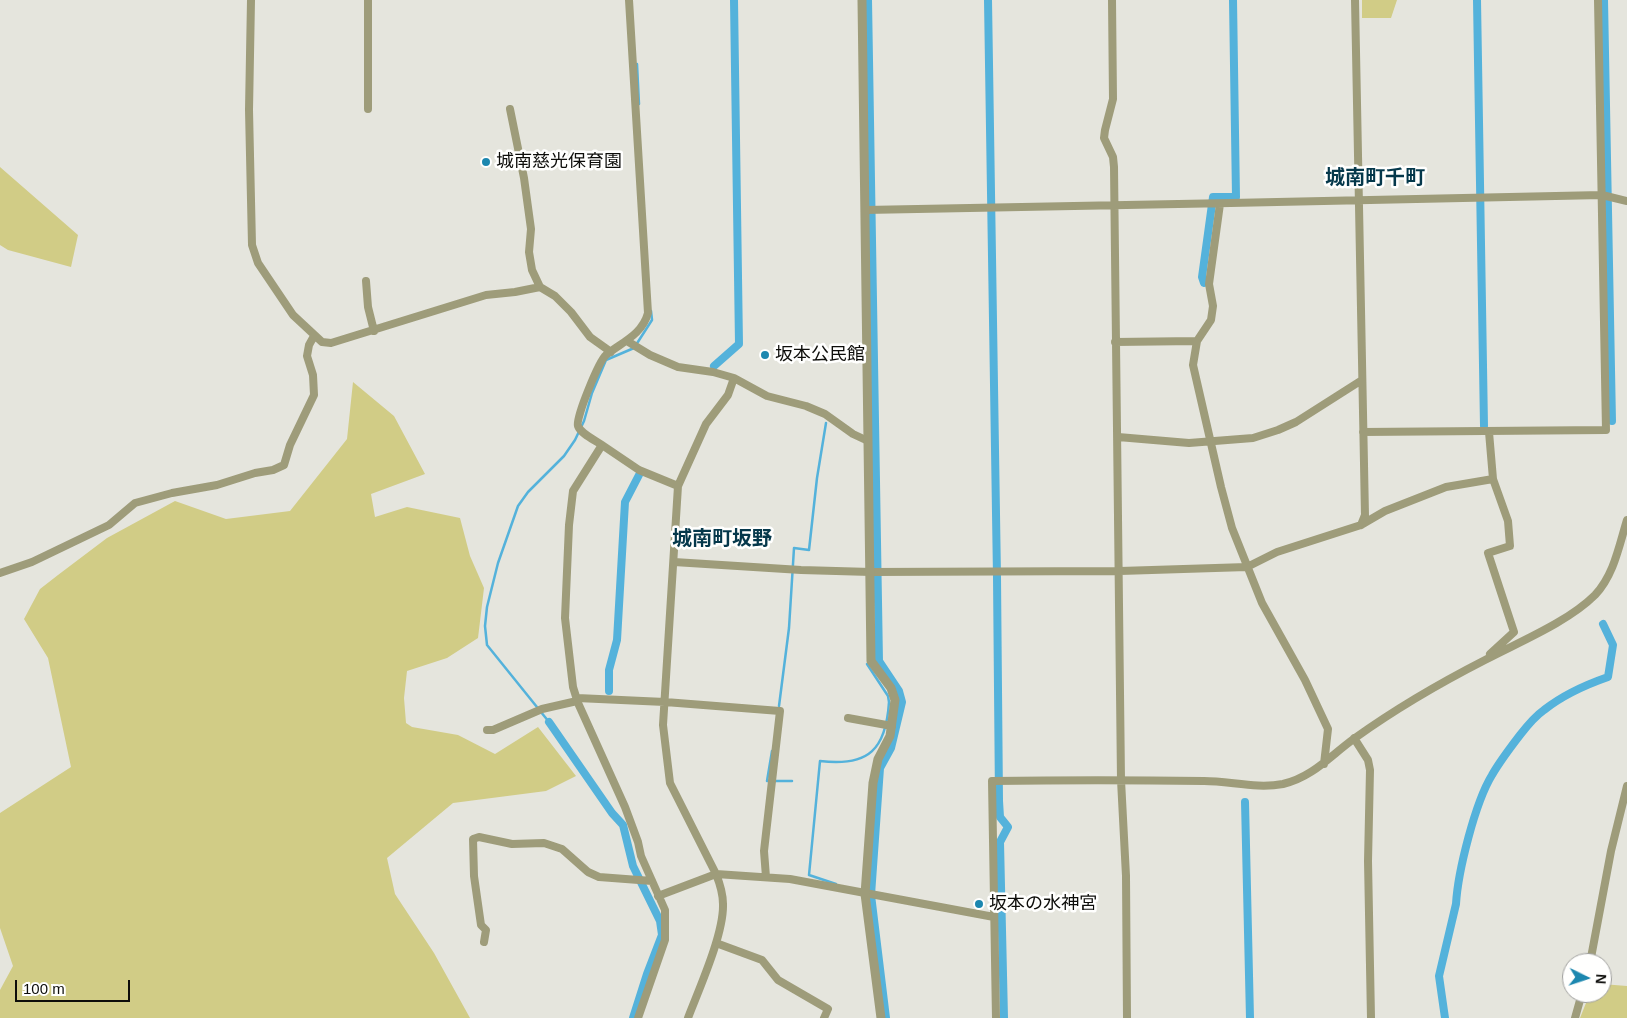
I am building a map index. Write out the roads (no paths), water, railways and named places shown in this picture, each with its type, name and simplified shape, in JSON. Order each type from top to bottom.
[{"type":"street","points":[[250,0],[252,245],[258,263],[288,308],[314,336],[322,342],[331,343],[486,295],[540,287]]},
{"type":"street","points":[[368,0],[368,109]]},
{"type":"street","points":[[629,0],[648,313],[646,321],[636,334],[604,356],[586,392],[577,422],[582,431],[639,470],[678,486]]},
{"type":"street","points":[[862,0],[872,661],[891,688],[895,700],[890,736],[878,759],[873,783],[865,894],[881,1018]]},
{"type":"street","points":[[1112,0],[1113,99],[1104,138],[1114,157],[1121,780],[1126,876],[1128,1018]]},
{"type":"street","points":[[1355,0],[1365,515],[1361,525]]},
{"type":"street","points":[[1363,432],[1606,430],[1598,0]]},
{"type":"street","points":[[510,109],[528,203],[531,228],[529,252],[532,270],[540,287],[555,296],[571,312],[590,337],[611,352]]},
{"type":"street","points":[[865,210],[1115,204],[1359,202],[1602,195],[1627,201]]},
{"type":"street","points":[[1220,204],[1210,284],[1213,306],[1211,320],[1197,341],[1193,365],[1221,487],[1232,528],[1246,567],[1262,604],[1305,680],[1328,729],[1324,764]]},
{"type":"street","points":[[366,281],[368,307],[374,331]]},
{"type":"street","points":[[0,573],[32,562],[109,525],[135,503],[172,493],[217,486],[273,470],[284,464],[290,445],[314,395],[313,375],[307,356],[309,345],[314,336]]},
{"type":"street","points":[[627,341],[650,355],[678,367],[713,372],[734,378],[767,396],[806,406],[825,414],[853,434],[868,441]]},
{"type":"street","points":[[1115,342],[1197,341]]},
{"type":"street","points":[[688,1018],[716,943],[723,906],[722,890],[716,874],[670,783],[663,725],[678,486],[706,424],[728,395],[734,378]]},
{"type":"street","points":[[1118,437],[1189,444],[1253,438],[1296,422],[1362,380]]},
{"type":"street","points":[[1482,661],[1514,632],[1488,553],[1510,546],[1508,521],[1493,479],[1489,432]]},
{"type":"street","points":[[602,444],[573,491],[569,525],[565,618],[573,687],[577,700],[593,740],[625,807],[641,856],[665,910],[665,940],[638,1018]]},
{"type":"street","points":[[674,562],[801,570],[871,572],[1120,571],[1246,567],[1277,552],[1361,525],[1385,511],[1446,487],[1493,479]]},
{"type":"street","points":[[996,1018],[992,781],[1208,781],[1250,786],[1282,784],[1303,777],[1324,764],[1354,738],[1429,691],[1576,612],[1596,594],[1612,568],[1627,520]]},
{"type":"street","points":[[487,730],[493,730],[542,708],[577,700],[664,702],[780,711],[764,851],[766,877]]},
{"type":"street","points":[[848,718],[892,726]]},
{"type":"street","points":[[1354,738],[1368,760],[1370,770],[1368,861],[1371,1018]]},
{"type":"street","points":[[1592,953],[1607,870],[1627,786]]},
{"type":"street","points":[[484,942],[486,930],[480,925],[473,839],[479,837],[512,844],[544,843],[562,849],[588,872],[599,877],[652,881]]},
{"type":"street","points":[[658,896],[716,874],[766,877],[790,879],[994,917]]},
{"type":"street","points":[[716,943],[762,960],[778,980],[828,1009],[824,1018]]},
{"type":"street","points":[[1575,1018],[1579,1003]]},
{"type":"waterway","points":[[714,366],[739,344],[734,0]]},
{"type":"waterway","points":[[868,0],[879,661],[899,691],[902,702],[891,748],[880,768],[871,895],[886,1018]]},
{"type":"waterway","points":[[988,0],[999,801],[1000,817],[1008,827],[1000,842],[1004,1018]]},
{"type":"waterway","points":[[1204,283],[1202,277],[1213,197],[1236,197],[1233,0]]},
{"type":"waterway","points":[[1477,0],[1484,426]]},
{"type":"waterway","points":[[1604,0],[1612,421]]},
{"type":"waterway","points":[[637,64],[639,104]]},
{"type":"waterway","points":[[549,722],[487,645],[485,626],[487,607],[498,563],[518,506],[528,492],[564,456],[575,440],[584,421],[592,393],[606,360],[634,348],[652,320],[651,311]]},
{"type":"waterway","points":[[779,706],[789,628],[794,548],[809,550],[817,478],[826,423]]},
{"type":"waterway","points":[[609,691],[609,670],[617,640],[625,502],[639,475]]},
{"type":"waterway","points":[[1445,1018],[1439,976],[1456,904],[1464,856],[1479,802],[1498,765],[1520,735],[1540,713],[1567,695],[1608,677],[1613,645],[1603,624]]},
{"type":"waterway","points":[[836,884],[809,875],[820,761],[851,761],[863,757],[879,743],[884,732],[889,702],[888,696],[867,664]]},
{"type":"waterway","points":[[549,722],[612,813],[623,825],[633,866],[660,921],[662,935],[633,1018]]},
{"type":"waterway","points":[[772,751],[767,781],[792,781]]},
{"type":"waterway","points":[[1245,802],[1250,1018]]},
{"type":"place","name":"城南慈光保育園","points":[[486,162]]},
{"type":"place","name":"坂本公民館","points":[[765,355]]},
{"type":"place","name":"坂本の水神宮","points":[[979,904]]},
{"type":"district","name":"城南町千町","points":[[1375,178]]},
{"type":"district","name":"城南町坂野","points":[[722,539]]}]
